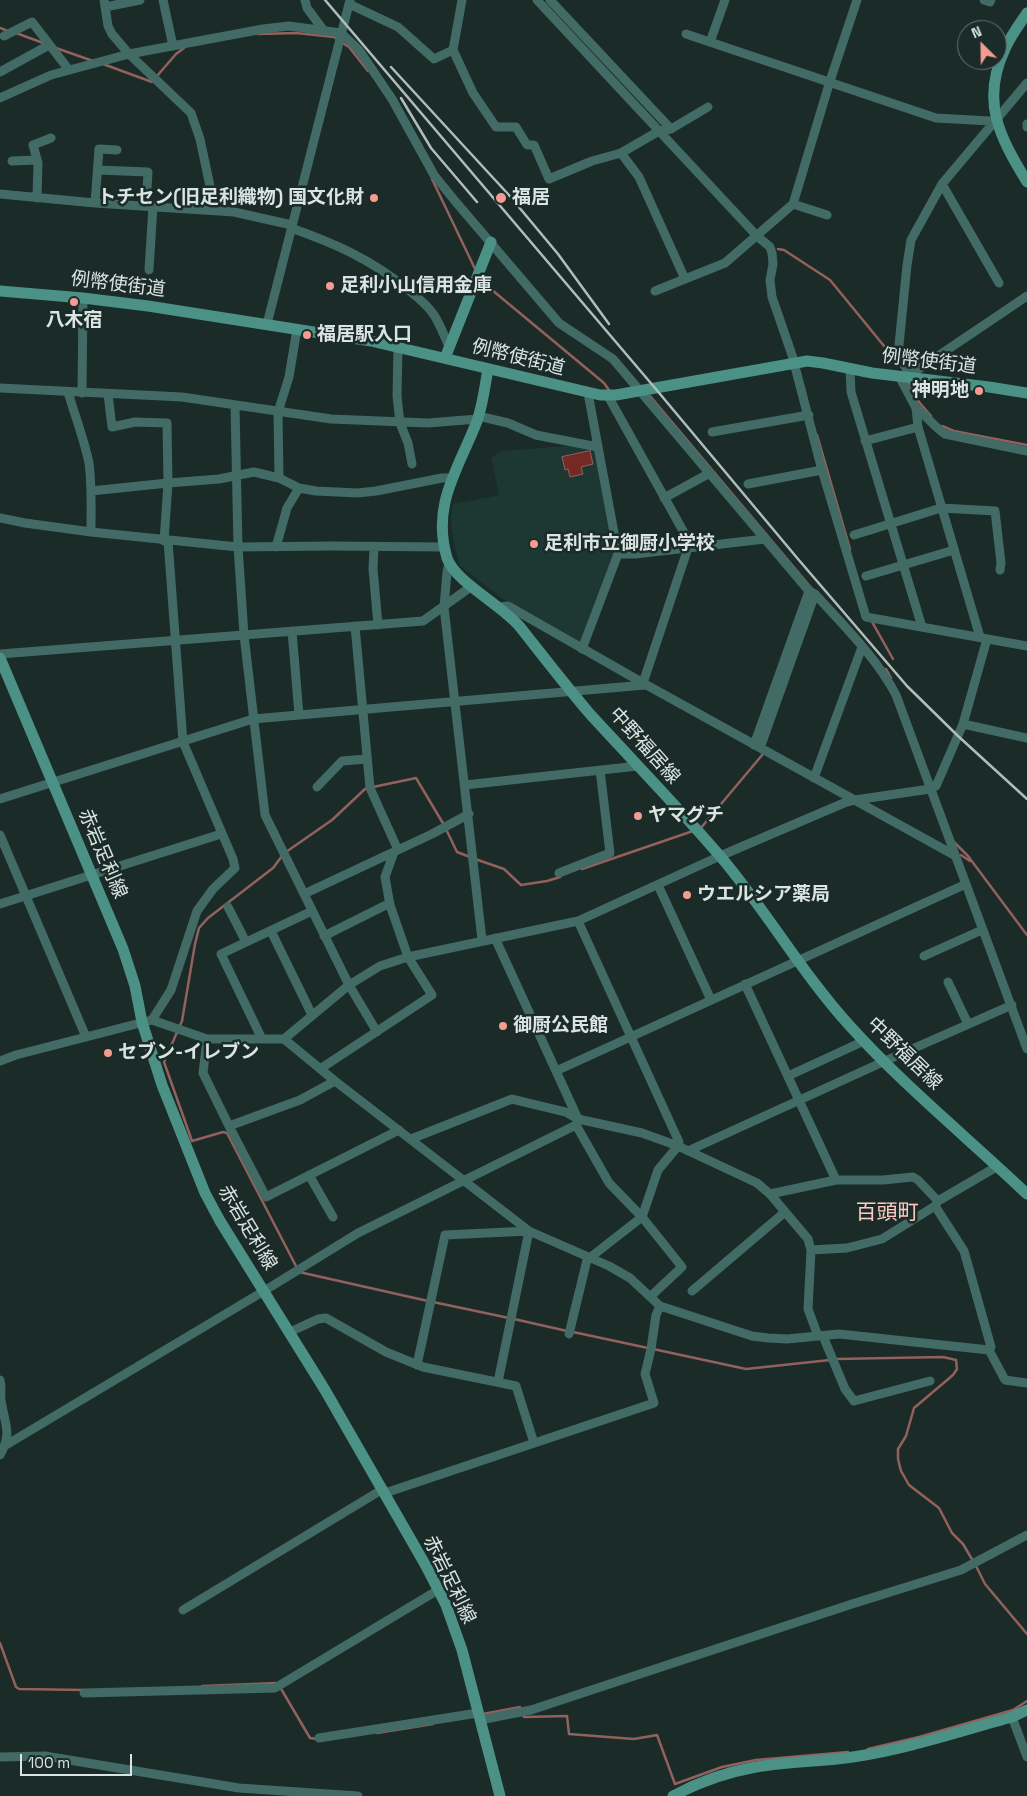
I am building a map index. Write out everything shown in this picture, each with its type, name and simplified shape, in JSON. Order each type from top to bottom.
[{"type":"main road","points":[[1027,13],[1005,48],[999,63],[994,90],[994,105],[1000,135],[1027,182]]},
{"type":"main road","points":[[445,358],[492,242]]},
{"type":"main road","name":"例幣使街道","points":[[0,291],[148,306],[371,341],[588,393],[608,396],[793,363],[814,362],[850,369],[989,386],[1027,393]]},
{"type":"main road","name":"中野福居線","points":[[488,368],[478,418],[453,478],[442,511],[444,547],[449,563],[457,573],[517,624],[572,692],[720,856],[797,961],[836,1010],[864,1041],[1027,1194]]},
{"type":"main road","name":"赤岩足利線","points":[[0,658],[123,949],[147,1021],[162,1085],[205,1193],[220,1221],[290,1332],[384,1491],[446,1605],[457,1635],[500,1796]]},
{"type":"main road","points":[[674,1796],[734,1772],[770,1765],[853,1757],[899,1748],[1012,1717],[1027,1710]]},
{"type":"street","points":[[140,0],[105,3],[108,26],[112,34],[129,54],[190,113],[200,140],[214,210]]},
{"type":"street","points":[[163,0],[173,46]]},
{"type":"street","points":[[304,0],[306,8],[324,31]]},
{"type":"street","points":[[462,0],[453,50],[473,93],[496,127],[516,127],[527,145],[534,145],[549,179],[621,153],[660,132],[670,129],[708,107]]},
{"type":"street","points":[[537,0],[757,236],[770,247],[772,253],[770,290],[809,415],[822,470],[866,617],[1027,646]]},
{"type":"street","points":[[550,0],[670,129]]},
{"type":"street","points":[[710,42],[725,0]]},
{"type":"street","points":[[656,291],[725,263],[793,204],[830,80],[858,0]]},
{"type":"street","points":[[984,0],[990,2],[991,0]]},
{"type":"street","points":[[267,324],[350,2],[398,27],[434,59],[453,50]]},
{"type":"street","points":[[4,36],[32,22],[69,70]]},
{"type":"street","points":[[0,98],[51,75],[129,54],[276,27],[289,26],[341,33],[359,50],[392,99],[434,175],[559,323],[613,359],[765,539],[862,647],[890,685],[896,695],[1027,1049]]},
{"type":"street","points":[[686,34],[830,80],[936,118],[990,121],[996,119]]},
{"type":"street","points":[[0,72],[50,45]]},
{"type":"street","points":[[284,1039],[349,985],[380,966],[408,957],[482,940],[578,921],[720,856],[844,803],[930,789],[936,786],[963,724],[983,638],[941,508],[918,427],[916,408],[898,355],[907,265],[911,240],[942,184],[1027,83]]},
{"type":"street","points":[[37,198],[37,160],[33,145],[51,138]]},
{"type":"street","points":[[95,203],[99,149],[117,150]]},
{"type":"street","points":[[621,153],[639,176],[685,278]]},
{"type":"street","points":[[12,161],[37,160]]},
{"type":"street","points":[[98,170],[148,172],[150,206],[149,270]]},
{"type":"street","points":[[942,184],[999,283]]},
{"type":"street","points":[[0,194],[95,203],[234,212],[291,227],[329,241],[391,275],[428,307],[449,346]]},
{"type":"street","points":[[793,204],[827,215]]},
{"type":"street","points":[[904,376],[1027,296]]},
{"type":"street","points":[[82,393],[83,298]]},
{"type":"street","points":[[280,478],[278,412],[289,377],[297,329]]},
{"type":"street","points":[[398,347],[397,396],[400,422],[408,443],[412,464]]},
{"type":"street","points":[[850,369],[851,392],[889,524],[922,627]]},
{"type":"street","points":[[0,388],[182,397],[331,419],[428,423],[478,418],[508,424],[536,434],[598,447]]},
{"type":"street","points":[[68,392],[85,447],[91,491],[91,532]]},
{"type":"street","points":[[582,649],[618,554],[588,393]]},
{"type":"street","points":[[108,394],[112,427],[135,422],[167,423],[166,541],[176,640],[183,742],[221,834],[234,859],[235,868],[213,889],[197,910],[171,990],[147,1021]]},
{"type":"street","points":[[608,396],[690,548],[644,684]]},
{"type":"street","points":[[236,406],[238,547],[244,635],[265,815],[349,985],[377,1032]]},
{"type":"street","points":[[916,408],[937,429],[945,434],[1027,451]]},
{"type":"street","points":[[712,432],[809,415]]},
{"type":"street","points":[[865,440],[918,427]]},
{"type":"street","points":[[748,484],[822,470]]},
{"type":"street","points":[[91,491],[168,482],[219,480],[254,472],[280,478],[299,488],[316,491],[376,491],[442,478],[453,478]]},
{"type":"street","points":[[664,498],[710,472]]},
{"type":"street","points":[[276,546],[287,508],[299,488]]},
{"type":"street","points":[[854,535],[941,508],[995,512],[1001,563],[1000,570]]},
{"type":"street","points":[[0,518],[91,532],[238,547],[444,547]]},
{"type":"street","points":[[618,554],[635,554],[765,539]]},
{"type":"street","points":[[374,546],[373,569],[378,625]]},
{"type":"street","points":[[866,576],[954,550]]},
{"type":"street","points":[[449,563],[444,607],[482,940]]},
{"type":"street","points":[[0,654],[423,621],[472,586]]},
{"type":"street","points":[[757,747],[812,592]]},
{"type":"street","points":[[499,607],[508,606],[644,684],[954,855]]},
{"type":"street","points":[[320,1069],[432,995],[408,957],[390,903],[385,877],[396,851],[370,788],[355,626]]},
{"type":"street","points":[[292,631],[299,715]]},
{"type":"street","points":[[814,778],[862,647]]},
{"type":"street","points":[[0,799],[253,719],[572,692],[644,684]]},
{"type":"street","points":[[963,724],[1027,738]]},
{"type":"street","points":[[317,787],[342,761],[367,758]]},
{"type":"street","points":[[465,785],[638,766]]},
{"type":"street","points":[[559,873],[610,854],[600,770]]},
{"type":"street","points":[[304,894],[469,814]]},
{"type":"street","points":[[0,904],[221,834]]},
{"type":"street","points":[[0,835],[86,1037]]},
{"type":"street","points":[[556,1071],[966,884]]},
{"type":"street","points":[[658,885],[711,1000]]},
{"type":"street","points":[[324,936],[390,903]]},
{"type":"street","points":[[228,907],[246,942]]},
{"type":"street","points":[[262,1039],[221,954],[312,911]]},
{"type":"street","points":[[570,1332],[587,1260],[642,1218],[658,1170],[678,1146],[679,1142],[578,921]]},
{"type":"street","points":[[924,956],[982,930]]},
{"type":"street","points":[[270,931],[312,1015]]},
{"type":"street","points":[[496,938],[577,1122],[609,1183],[642,1218],[682,1267],[650,1297]]},
{"type":"street","points":[[948,982],[968,1024]]},
{"type":"street","points":[[745,984],[836,1180]]},
{"type":"street","points":[[688,1151],[1012,1005]]},
{"type":"street","points":[[0,1061],[147,1021],[207,1039],[284,1039],[334,1081],[529,1231],[609,1266],[630,1278],[660,1306],[752,1336],[787,1339],[839,1334],[989,1350]]},
{"type":"street","points":[[207,1039],[204,1073],[266,1197],[399,1130]]},
{"type":"street","points":[[788,1076],[864,1041]]},
{"type":"street","points":[[229,1126],[300,1100],[334,1081]]},
{"type":"street","points":[[412,1140],[512,1098],[566,1112],[577,1122],[642,1133],[678,1146],[757,1183],[770,1194],[804,1233],[812,1250],[808,1309],[845,1389],[854,1401],[930,1381]]},
{"type":"street","points":[[6,1446],[264,1292],[358,1233],[464,1181],[577,1122]]},
{"type":"street","points":[[812,1250],[848,1248],[882,1238],[998,1166]]},
{"type":"street","points":[[309,1175],[333,1217]]},
{"type":"street","points":[[770,1194],[836,1180],[883,1180],[913,1177],[918,1180],[937,1204],[964,1252],[990,1347],[989,1350],[1005,1380],[1027,1383]]},
{"type":"street","points":[[692,1291],[785,1212]]},
{"type":"street","points":[[417,1365],[445,1235],[529,1231]]},
{"type":"street","points":[[498,1382],[529,1231]]},
{"type":"street","points":[[183,1610],[384,1491],[654,1403],[644,1374],[651,1350],[656,1315],[660,1306]]},
{"type":"street","points":[[290,1332],[326,1318],[386,1352],[417,1365],[432,1370],[516,1386],[534,1443]]},
{"type":"street","points":[[0,1380],[0,1399],[8,1434],[6,1446],[0,1455]]},
{"type":"street","points":[[319,1738],[531,1710],[842,1606],[961,1570],[1027,1535]]},
{"type":"street","points":[[84,1693],[275,1688],[438,1590]]},
{"type":"street","points":[[1012,1717],[1027,1757]]},
{"type":"street","points":[[0,1758],[45,1756],[239,1788],[358,1796]]},
{"type":"shaded area","name":"足利市立御厨小学校","points":[[578,445],[595,449],[616,554],[581,645],[508,603],[459,565],[452,534],[451,519],[453,504],[499,495],[491,458],[502,451]]},
{"type":"shaded area","points":[[590,451],[593,464],[581,467],[583,474],[570,477],[568,469],[565,470],[562,457]]},
{"type":"waterway","points":[[0,28],[8,31]]},
{"type":"waterway","points":[[16,33],[46,44]]},
{"type":"waterway","points":[[258,34],[296,33],[334,37],[337,39]]},
{"type":"waterway","points":[[341,42],[349,47],[368,71]]},
{"type":"waterway","points":[[56,48],[93,61]]},
{"type":"waterway","points":[[157,76],[176,54],[184,48]]},
{"type":"waterway","points":[[103,64],[152,82],[153,80]]},
{"type":"waterway","points":[[432,179],[476,271]]},
{"type":"waterway","points":[[778,249],[784,250],[830,280],[898,363]]},
{"type":"waterway","points":[[480,280],[604,383],[609,390]]},
{"type":"waterway","points":[[908,381],[919,402],[931,416]]},
{"type":"waterway","points":[[650,396],[813,590]]},
{"type":"waterway","points":[[942,426],[954,431],[1027,445]]},
{"type":"waterway","points":[[817,435],[850,549]]},
{"type":"waterway","points":[[871,620],[893,659]]},
{"type":"waterway","points":[[886,669],[891,678]]},
{"type":"waterway","points":[[700,829],[763,754],[762,752]]},
{"type":"waterway","points":[[373,787],[416,778],[444,825],[457,852],[470,857]]},
{"type":"waterway","points":[[286,852],[332,820],[365,789],[368,789]]},
{"type":"waterway","points":[[582,869],[693,831]]},
{"type":"waterway","points":[[953,841],[968,856],[1027,935]]},
{"type":"waterway","points":[[961,855],[970,861]]},
{"type":"waterway","points":[[282,856],[273,868],[208,918],[199,928],[182,1021],[164,1062],[192,1141],[223,1132],[227,1133],[297,1268]]},
{"type":"waterway","points":[[475,859],[504,869],[521,885],[560,877]]},
{"type":"waterway","points":[[299,1272],[428,1301]]},
{"type":"waterway","points":[[433,1302],[509,1318]]},
{"type":"waterway","points":[[514,1319],[567,1331]]},
{"type":"waterway","points":[[573,1332],[648,1348]]},
{"type":"waterway","points":[[653,1349],[746,1369],[830,1360]]},
{"type":"waterway","points":[[836,1359],[943,1357],[956,1360],[957,1369],[953,1375],[914,1408],[906,1436],[898,1449],[898,1459],[901,1471],[909,1485],[939,1508],[952,1533],[963,1544],[973,1561]]},
{"type":"waterway","points":[[976,1566],[985,1584],[1027,1634]]},
{"type":"waterway","points":[[0,1643],[16,1687],[19,1689],[84,1690]]},
{"type":"waterway","points":[[202,1686],[277,1683]]},
{"type":"waterway","points":[[280,1687],[310,1738],[317,1739]]},
{"type":"waterway","points":[[868,1749],[919,1737],[1013,1710],[1027,1701]]},
{"type":"waterway","points":[[483,1714],[520,1707],[524,1717],[567,1716],[569,1734],[634,1739],[657,1735],[675,1784],[722,1767],[756,1760],[848,1752]]},
{"type":"waterway","points":[[377,1733],[433,1724]]},
{"type":"railway","points":[[325,0],[907,686],[1027,799]]},
{"type":"railway","points":[[391,67],[508,194],[558,254],[609,324]]},
{"type":"railway","points":[[401,98],[431,148],[477,202]]},
{"type":"place","name":"トチセン(旧足利織物) 国文化財","points":[[374,198]]},
{"type":"place","name":"福居","points":[[501,198]]},
{"type":"place","name":"足利小山信用金庫","points":[[330,286]]},
{"type":"place","name":"八木宿","points":[[74,302]]},
{"type":"place","name":"福居駅入口","points":[[307,335]]},
{"type":"place","name":"神明地","points":[[979,391]]},
{"type":"place","name":"足利市立御厨小学校","points":[[534,544]]},
{"type":"place","name":"ヤマグチ","points":[[638,816]]},
{"type":"place","name":"ウエルシア薬局","points":[[687,895]]},
{"type":"place","name":"御厨公民館","points":[[503,1026]]},
{"type":"place","name":"セブン-イレブン","points":[[108,1053]]},
{"type":"district","name":"百頭町","points":[[887,1213]]}]
